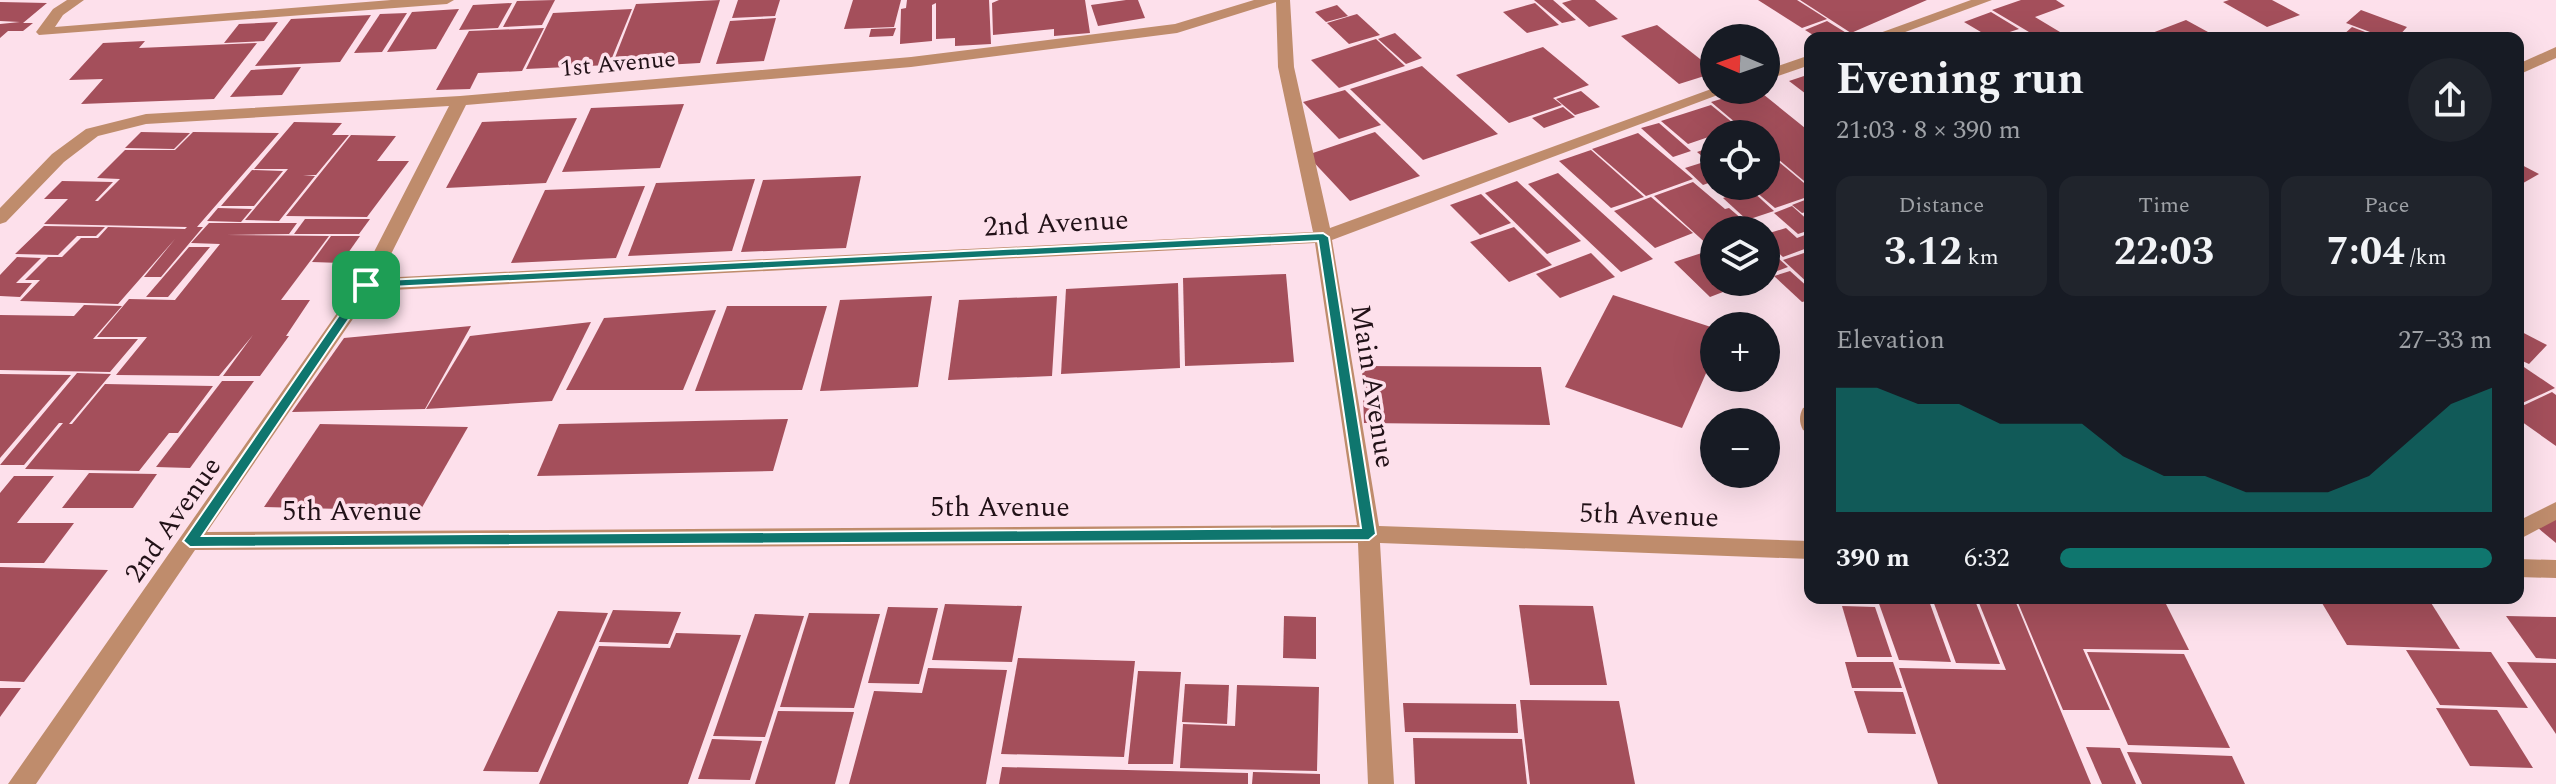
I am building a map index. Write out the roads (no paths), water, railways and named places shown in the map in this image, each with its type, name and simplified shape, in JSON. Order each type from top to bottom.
[{"type":"street","points":[[77,0],[58,12],[44,32],[447,0]]},
{"type":"street","name":"1st Avenue","points":[[0,218],[58,158],[92,132],[146,119],[460,101],[942,58],[1177,28],[1270,0]]},
{"type":"street","name":"Main Avenue","points":[[1283,0],[1286,67],[1323,237],[1369,534],[1381,784]]},
{"type":"street","points":[[1892,32],[1985,0]]},
{"type":"street","points":[[2524,67],[2556,52]]},
{"type":"street","points":[[1780,70],[1804,62]]},
{"type":"street","name":"2nd Avenue","points":[[366,285],[1323,237],[1700,98]]},
{"type":"street","name":"2nd Avenue","points":[[21,784],[366,285],[460,101]]},
{"type":"street","points":[[2524,528],[2556,510]]},
{"type":"street","name":"5th Avenue","points":[[190,541],[1369,534],[1804,550]]},
{"type":"street","points":[[2524,568],[2556,569]]}]
